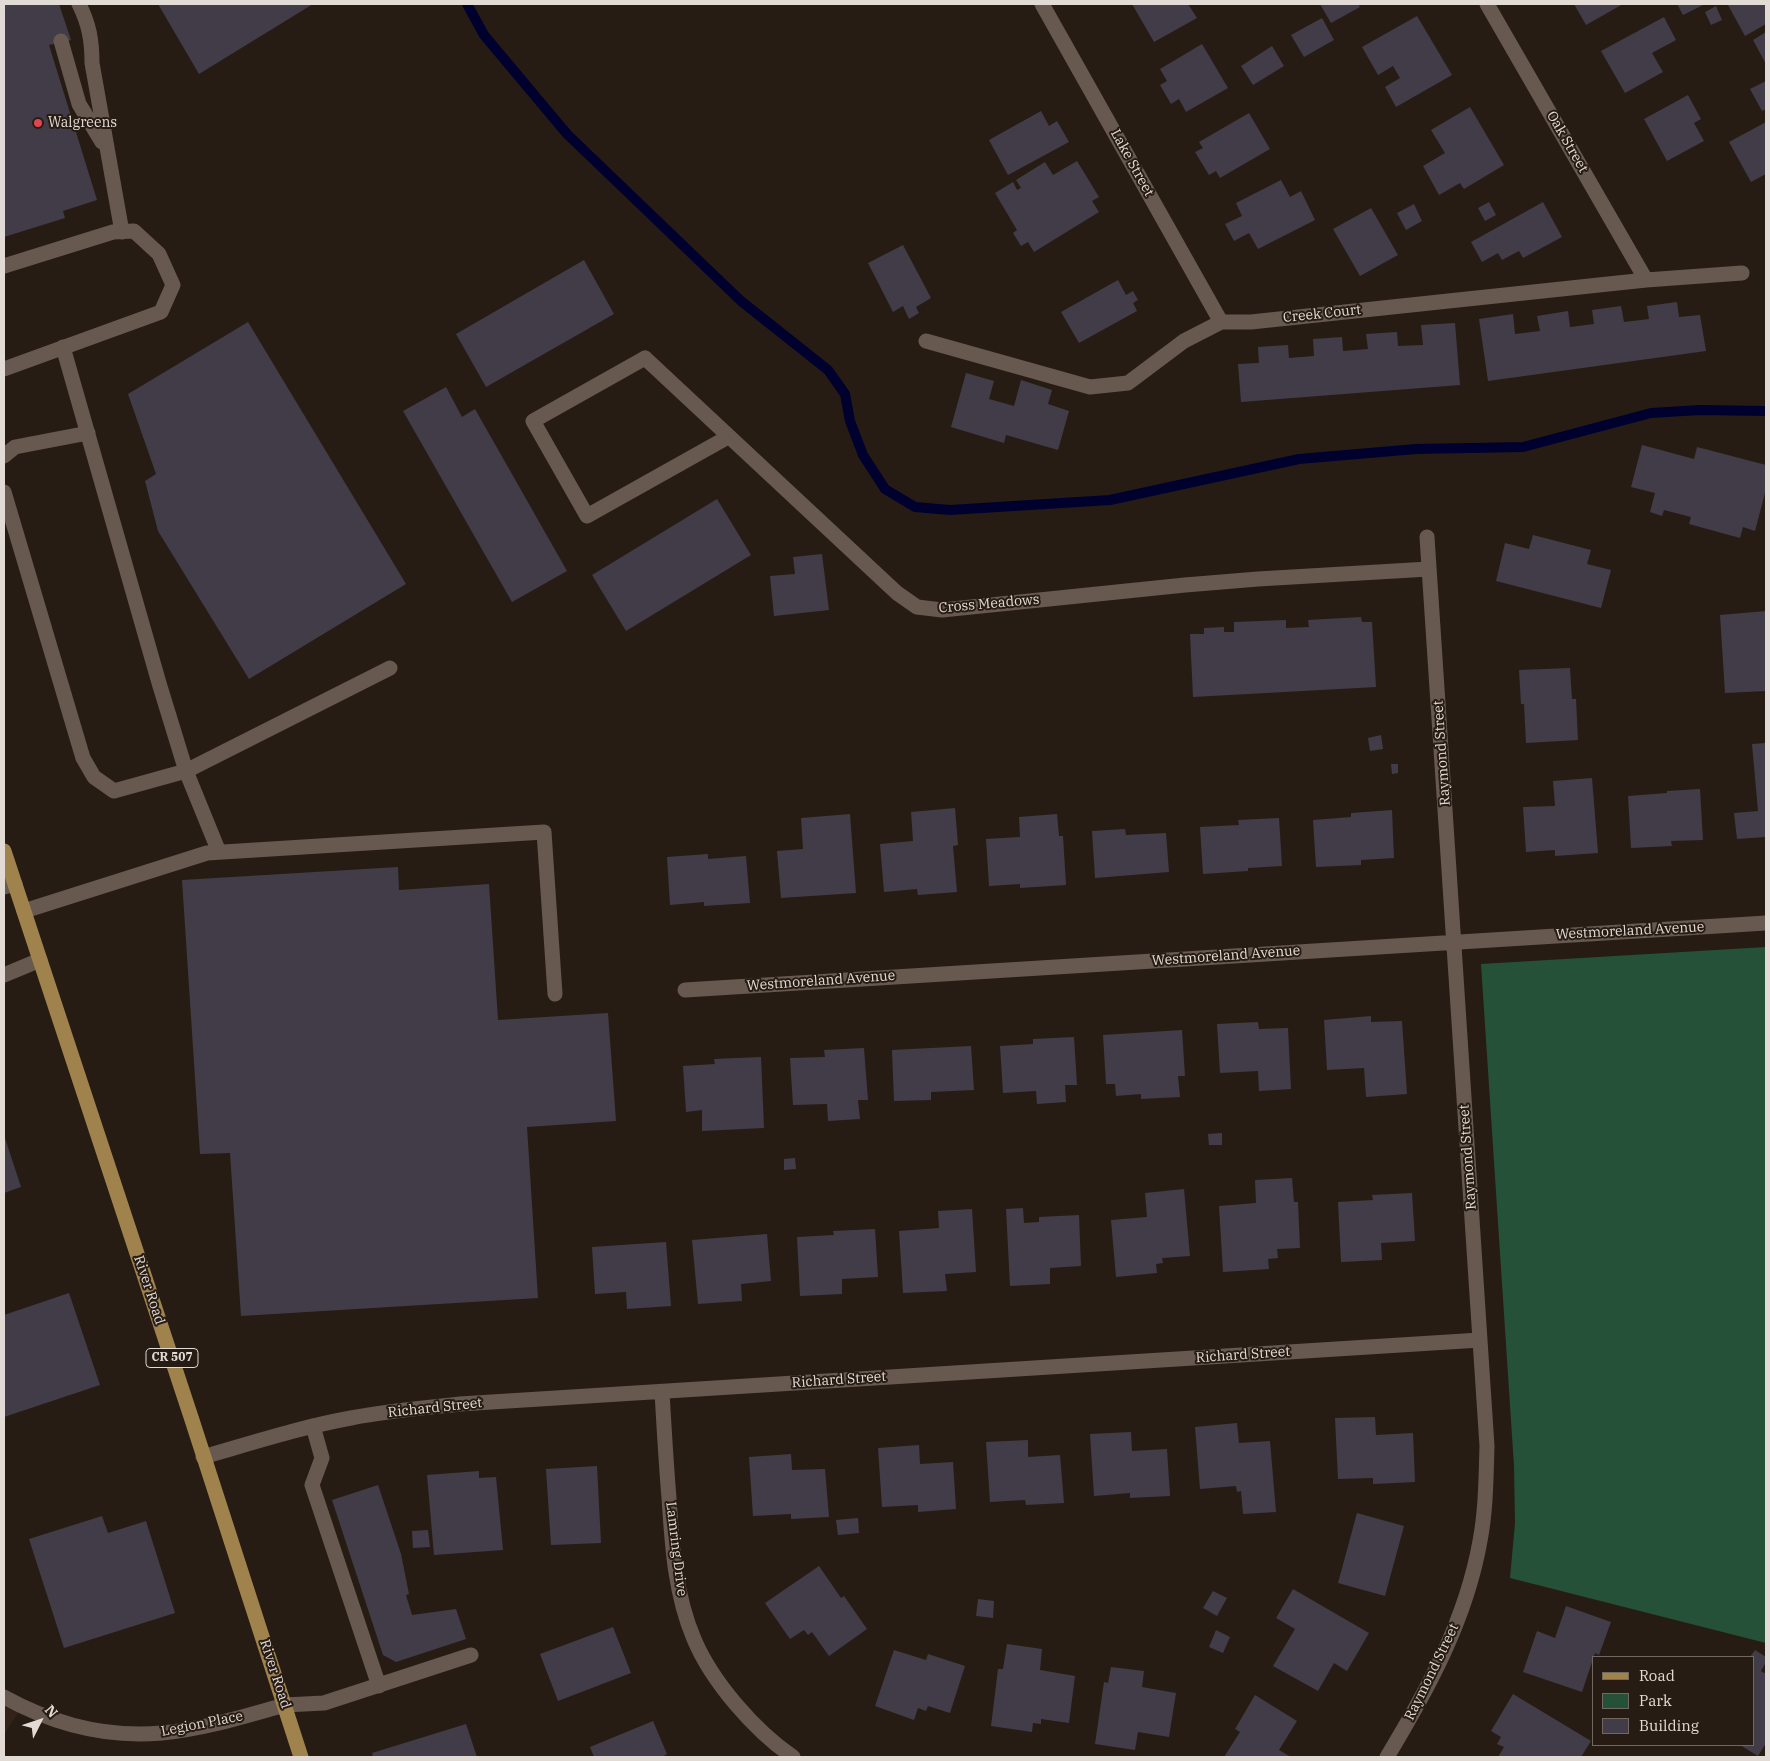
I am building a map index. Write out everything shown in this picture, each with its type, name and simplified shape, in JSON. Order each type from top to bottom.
[{"type":"main road","name":"River Road","points":[[4,851],[9,886],[24,911],[301,1757]]},
{"type":"street","points":[[79,4],[87,22],[92,43],[92,63],[122,232]]},
{"type":"street","name":"Lake Street","points":[[1042,4],[1221,322]]},
{"type":"street","name":"Oak Street","points":[[1488,4],[1646,280]]},
{"type":"street","points":[[61,41],[79,104],[107,149]]},
{"type":"street","points":[[4,266],[113,232],[134,231],[159,254],[173,285],[161,312],[4,369]]},
{"type":"street","name":"Creek Court","points":[[926,341],[1090,387],[1128,383],[1184,341],[1221,322],[1250,322],[1646,280],[1742,273]]},
{"type":"street","points":[[63,347],[186,771],[220,852]]},
{"type":"street","name":"Cross Meadows","points":[[728,437],[587,516],[533,421],[645,358],[896,593],[917,607],[942,610],[1185,584],[1430,569]]},
{"type":"street","points":[[4,456],[16,447],[88,433]]},
{"type":"street","points":[[4,492],[83,758],[94,777],[114,791],[186,771],[390,668]]},
{"type":"street","name":"Raymond Street","points":[[1387,1757],[1432,1678],[1454,1633],[1481,1540],[1486,1492],[1487,1446],[1427,537]]},
{"type":"street","points":[[24,911],[207,853],[544,832],[555,994]]},
{"type":"street","name":"Westmoreland Avenue","points":[[685,990],[1766,923]]},
{"type":"street","points":[[4,975],[40,960]]},
{"type":"street","name":"Richard Street","points":[[203,1457],[313,1426],[349,1418],[404,1410],[1480,1340]]},
{"type":"street","name":"Lamring Drive","points":[[662,1392],[671,1539],[678,1590],[694,1639],[718,1683],[748,1719],[793,1757]]},
{"type":"street","points":[[313,1426],[322,1458],[312,1485],[379,1686]]},
{"type":"street","name":"Legion Place","points":[[4,1698],[46,1718],[75,1726],[135,1734],[162,1733],[190,1729],[285,1705],[324,1704],[471,1655]]},
{"type":"shaded area","points":[[4,1697],[22,1707],[4,1735]]},
{"type":"green space","points":[[1766,947],[1766,1643],[1510,1578],[1515,1523],[1514,1466],[1481,964]]},
{"type":"building","name":"Walgreens","points":[[4,4],[59,4],[71,40],[49,45],[97,200],[63,211],[65,218],[4,237]]},
{"type":"building","points":[[158,4],[313,4],[199,74]]},
{"type":"building","points":[[1132,4],[1188,4],[1197,18],[1154,42]]},
{"type":"building","points":[[1320,4],[1358,4],[1360,7],[1331,23]]},
{"type":"building","points":[[1574,4],[1623,4],[1586,25]]},
{"type":"building","points":[[1677,4],[1705,4],[1683,15]]},
{"type":"building","points":[[1766,4],[1766,24],[1745,36],[1728,5]]},
{"type":"building","points":[[1716,6],[1722,20],[1711,25],[1705,12]]},
{"type":"building","points":[[1417,16],[1452,75],[1396,107],[1385,87],[1400,78],[1393,66],[1378,75],[1362,47]]},
{"type":"building","points":[[1664,17],[1676,40],[1652,53],[1663,72],[1625,93],[1601,51]]},
{"type":"building","points":[[1322,18],[1334,40],[1304,57],[1291,35]]},
{"type":"building","points":[[1766,32],[1766,64],[1753,40]]},
{"type":"building","points":[[1202,44],[1228,88],[1186,112],[1179,99],[1171,104],[1160,85],[1167,81],[1160,69]]},
{"type":"building","points":[[1272,46],[1284,66],[1253,85],[1241,66]]},
{"type":"building","points":[[1766,81],[1766,109],[1762,111],[1750,89]]},
{"type":"building","points":[[1688,95],[1701,119],[1694,123],[1704,141],[1667,161],[1644,119]]},
{"type":"building","points":[[1470,107],[1504,165],[1464,189],[1460,183],[1439,195],[1423,166],[1445,153],[1431,130]]},
{"type":"building","points":[[1041,111],[1049,126],[1057,121],[1069,142],[1008,175],[989,140]]},
{"type":"building","points":[[1249,113],[1270,149],[1220,178],[1216,171],[1209,175],[1195,152],[1203,148],[1199,142]]},
{"type":"building","points":[[1766,122],[1766,174],[1751,182],[1729,142]]},
{"type":"building","points":[[1077,161],[1099,197],[1092,201],[1099,212],[1034,252],[1028,242],[1021,246],[1013,233],[1017,230],[995,193],[1013,182],[1017,190],[1021,188],[1016,180],[1045,162],[1053,175]]},
{"type":"building","points":[[1281,180],[1290,197],[1301,191],[1315,220],[1258,249],[1249,233],[1234,241],[1225,224],[1242,216],[1236,203]]},
{"type":"building","points":[[1489,202],[1496,215],[1485,221],[1478,208]]},
{"type":"building","points":[[1543,202],[1562,237],[1523,258],[1519,251],[1502,260],[1498,253],[1482,262],[1471,242]]},
{"type":"building","points":[[1414,204],[1422,221],[1406,230],[1397,213]]},
{"type":"building","points":[[1371,208],[1398,255],[1360,276],[1333,229]]},
{"type":"building","points":[[903,245],[931,298],[916,307],[919,313],[909,319],[903,306],[893,312],[868,263]]},
{"type":"building","points":[[584,260],[614,314],[486,387],[456,334]]},
{"type":"building","points":[[1118,280],[1126,295],[1133,291],[1138,300],[1133,303],[1137,311],[1079,343],[1061,312]]},
{"type":"building","points":[[1677,302],[1679,317],[1700,315],[1706,351],[1488,381],[1479,319],[1513,314],[1515,334],[1540,331],[1537,316],[1568,311],[1570,327],[1594,324],[1592,310],[1621,306],[1624,322],[1649,319],[1647,306]]},
{"type":"building","points":[[248,322],[406,584],[249,679],[158,531],[145,481],[156,474],[128,394]]},
{"type":"building","points":[[1455,323],[1460,385],[1241,402],[1238,364],[1259,363],[1258,347],[1288,345],[1289,358],[1314,356],[1313,339],[1342,337],[1343,351],[1368,349],[1366,334],[1397,332],[1398,346],[1423,345],[1421,325]]},
{"type":"building","points":[[966,373],[994,381],[989,399],[1014,406],[1021,380],[1052,390],[1048,404],[1069,411],[1058,450],[1006,435],[1004,443],[951,427]]},
{"type":"building","points":[[446,387],[462,417],[475,409],[567,571],[512,602],[403,411]]},
{"type":"building","points":[[1642,445],[1694,459],[1697,447],[1766,465],[1766,489],[1755,531],[1743,527],[1740,538],[1689,524],[1691,517],[1664,510],[1662,516],[1650,512],[1655,493],[1631,487]]},
{"type":"building","points":[[717,499],[751,555],[626,631],[592,575]]},
{"type":"building","points":[[1533,535],[1591,550],[1587,564],[1611,570],[1601,608],[1496,581],[1505,543],[1529,549]]},
{"type":"building","points":[[822,554],[829,610],[774,616],[770,576],[795,574],[793,557]]},
{"type":"building","points":[[1766,611],[1766,691],[1725,693],[1720,615]]},
{"type":"building","points":[[1361,617],[1362,622],[1372,622],[1376,687],[1193,697],[1190,634],[1204,634],[1204,628],[1224,627],[1224,632],[1234,632],[1234,622],[1286,620],[1286,628],[1309,627],[1308,620]]},
{"type":"building","points":[[1570,668],[1572,699],[1576,699],[1578,740],[1526,743],[1524,704],[1521,704],[1519,670]]},
{"type":"building","points":[[1381,735],[1383,749],[1370,751],[1368,738]]},
{"type":"building","points":[[1766,743],[1766,837],[1737,839],[1734,813],[1758,811],[1752,744]]},
{"type":"building","points":[[1391,764],[1398,764],[1398,773],[1392,774]]},
{"type":"building","points":[[1592,778],[1598,853],[1555,856],[1555,850],[1526,852],[1523,807],[1555,806],[1553,781]]},
{"type":"building","points":[[1700,789],[1703,840],[1671,841],[1672,846],[1631,848],[1628,796]]},
{"type":"building","points":[[955,808],[958,845],[953,846],[957,892],[918,895],[917,889],[884,892],[880,844],[913,841],[911,812]]},
{"type":"building","points":[[1392,810],[1394,858],[1361,860],[1361,865],[1316,867],[1313,820],[1351,817],[1351,813]]},
{"type":"building","points":[[850,814],[856,893],[781,898],[777,851],[803,849],[801,818]]},
{"type":"building","points":[[1057,814],[1059,836],[1063,836],[1066,885],[1020,888],[1020,884],[989,886],[986,839],[1020,837],[1019,817]]},
{"type":"building","points":[[1279,818],[1282,866],[1248,868],[1248,871],[1203,874],[1200,827],[1239,825],[1238,820]]},
{"type":"building","points":[[1125,829],[1126,835],[1166,833],[1169,872],[1095,878],[1092,831]]},
{"type":"building","points":[[708,854],[708,859],[746,856],[750,903],[704,906],[704,902],[670,905],[667,857]]},
{"type":"building","points":[[398,867],[399,890],[489,884],[498,1020],[608,1013],[616,1121],[527,1127],[538,1298],[241,1316],[230,1153],[200,1154],[182,880]]},
{"type":"building","points":[[1371,1016],[1371,1022],[1402,1021],[1407,1094],[1366,1097],[1364,1068],[1327,1070],[1324,1020]]},
{"type":"building","points":[[1258,1022],[1259,1029],[1288,1028],[1291,1089],[1259,1091],[1258,1071],[1220,1073],[1217,1024]]},
{"type":"building","points":[[1182,1030],[1185,1076],[1178,1076],[1180,1097],[1141,1099],[1141,1094],[1116,1096],[1115,1084],[1106,1084],[1103,1035]]},
{"type":"building","points":[[1074,1037],[1077,1085],[1065,1085],[1066,1102],[1037,1104],[1036,1091],[1003,1093],[1000,1046],[1033,1044],[1033,1039]]},
{"type":"building","points":[[971,1046],[974,1090],[931,1092],[931,1100],[894,1101],[892,1050]]},
{"type":"building","points":[[864,1048],[868,1100],[858,1100],[860,1119],[828,1121],[827,1104],[793,1105],[790,1058],[825,1057],[824,1050]]},
{"type":"building","points":[[761,1057],[764,1128],[702,1131],[702,1110],[686,1112],[683,1066],[715,1064],[714,1059]]},
{"type":"building","points":[[1222,1133],[1222,1145],[1209,1145],[1208,1134]]},
{"type":"building","points":[[4,1135],[21,1187],[4,1193]]},
{"type":"building","points":[[795,1158],[796,1169],[784,1170],[784,1159]]},
{"type":"building","points":[[1292,1178],[1294,1202],[1298,1202],[1300,1248],[1277,1249],[1278,1258],[1268,1259],[1269,1269],[1223,1272],[1219,1206],[1256,1203],[1255,1180]]},
{"type":"building","points":[[1184,1189],[1190,1256],[1162,1258],[1163,1263],[1156,1264],[1157,1273],[1116,1277],[1111,1220],[1147,1217],[1145,1193]]},
{"type":"building","points":[[1412,1193],[1415,1241],[1381,1243],[1382,1260],[1341,1262],[1338,1202],[1373,1200],[1372,1195]]},
{"type":"building","points":[[1023,1208],[1024,1223],[1039,1222],[1039,1217],[1079,1215],[1081,1266],[1050,1268],[1050,1284],[1010,1286],[1006,1209]]},
{"type":"building","points":[[972,1209],[976,1272],[945,1274],[947,1291],[903,1293],[899,1231],[939,1228],[938,1211]]},
{"type":"building","points":[[875,1229],[878,1277],[842,1279],[842,1294],[800,1296],[797,1237],[834,1235],[833,1231]]},
{"type":"building","points":[[767,1234],[771,1281],[741,1284],[742,1301],[698,1304],[692,1240]]},
{"type":"building","points":[[666,1242],[671,1306],[627,1309],[626,1292],[595,1294],[592,1247]]},
{"type":"building","points":[[69,1293],[100,1385],[4,1417],[4,1315]]},
{"type":"building","points":[[1375,1417],[1376,1435],[1413,1433],[1415,1482],[1373,1484],[1373,1478],[1338,1479],[1335,1418]]},
{"type":"building","points":[[1237,1423],[1239,1443],[1270,1441],[1276,1512],[1243,1514],[1241,1491],[1237,1492],[1236,1486],[1200,1489],[1195,1427]]},
{"type":"building","points":[[1131,1432],[1132,1451],[1167,1449],[1170,1496],[1130,1498],[1130,1493],[1094,1496],[1090,1434]]},
{"type":"building","points":[[1028,1440],[1028,1457],[1060,1455],[1064,1503],[1026,1505],[1025,1500],[990,1502],[986,1442]]},
{"type":"building","points":[[919,1445],[920,1464],[953,1462],[956,1509],[918,1512],[918,1505],[882,1507],[878,1448]]},
{"type":"building","points":[[791,1454],[792,1470],[825,1469],[829,1517],[791,1519],[791,1514],[753,1516],[749,1457]]},
{"type":"building","points":[[597,1466],[601,1543],[551,1545],[546,1469]]},
{"type":"building","points":[[479,1471],[479,1478],[496,1477],[503,1550],[434,1555],[427,1475]]},
{"type":"building","points":[[378,1485],[401,1554],[409,1594],[406,1595],[412,1615],[456,1609],[466,1639],[396,1662],[383,1655],[332,1500]]},
{"type":"building","points":[[1357,1513],[1404,1526],[1385,1596],[1338,1583]]},
{"type":"building","points":[[102,1516],[108,1533],[146,1521],[175,1613],[64,1648],[29,1539]]},
{"type":"building","points":[[858,1518],[859,1533],[838,1535],[836,1520]]},
{"type":"building","points":[[428,1530],[430,1547],[413,1548],[412,1531]]},
{"type":"building","points":[[819,1566],[841,1598],[844,1596],[867,1629],[829,1656],[812,1632],[808,1635],[804,1630],[790,1639],[765,1603]]},
{"type":"building","points":[[1293,1589],[1369,1633],[1347,1671],[1334,1663],[1318,1691],[1273,1666],[1295,1629],[1276,1618]]},
{"type":"building","points":[[1213,1591],[1227,1598],[1217,1616],[1203,1608]]},
{"type":"building","points":[[978,1599],[994,1601],[993,1618],[976,1616]]},
{"type":"building","points":[[1566,1606],[1611,1622],[1599,1655],[1595,1653],[1592,1656],[1592,1662],[1582,1692],[1523,1672],[1537,1631],[1555,1638]]},
{"type":"building","points":[[613,1627],[631,1673],[558,1701],[540,1654]]},
{"type":"building","points":[[1216,1630],[1230,1637],[1223,1653],[1209,1647]]},
{"type":"building","points":[[1007,1644],[1042,1649],[1040,1670],[1075,1676],[1069,1723],[1041,1719],[1041,1724],[1033,1723],[1032,1732],[991,1726],[998,1669],[1003,1669]]},
{"type":"building","points":[[894,1650],[926,1660],[928,1654],[965,1666],[950,1713],[928,1706],[926,1711],[918,1708],[914,1720],[875,1706]]},
{"type":"building","points":[[1755,1650],[1766,1657],[1766,1662],[1761,1671],[1766,1674],[1766,1743],[1758,1756],[1742,1746],[1755,1746],[1755,1656],[1751,1656]]},
{"type":"building","points":[[1111,1667],[1144,1671],[1142,1687],[1176,1693],[1169,1737],[1138,1732],[1135,1750],[1095,1744],[1104,1682],[1108,1683]]},
{"type":"building","points":[[1513,1694],[1591,1741],[1581,1757],[1498,1757],[1504,1747],[1497,1744],[1501,1737],[1491,1731]]},
{"type":"building","points":[[1255,1695],[1297,1721],[1279,1750],[1291,1757],[1224,1757],[1240,1732],[1235,1729]]},
{"type":"building","points":[[653,1721],[667,1754],[662,1757],[594,1757],[590,1747]]},
{"type":"building","points":[[466,1724],[477,1757],[373,1757],[372,1753]]},
{"type":"waterway","points":[[467,4],[484,35],[567,134],[741,301],[828,370],[845,394],[850,421],[863,455],[885,489],[915,507],[950,510],[1110,500],[1299,459],[1416,449],[1523,447],[1651,413],[1700,410],[1766,411]]},
{"type":"place","name":"Walgreens","points":[[38,123]]}]
